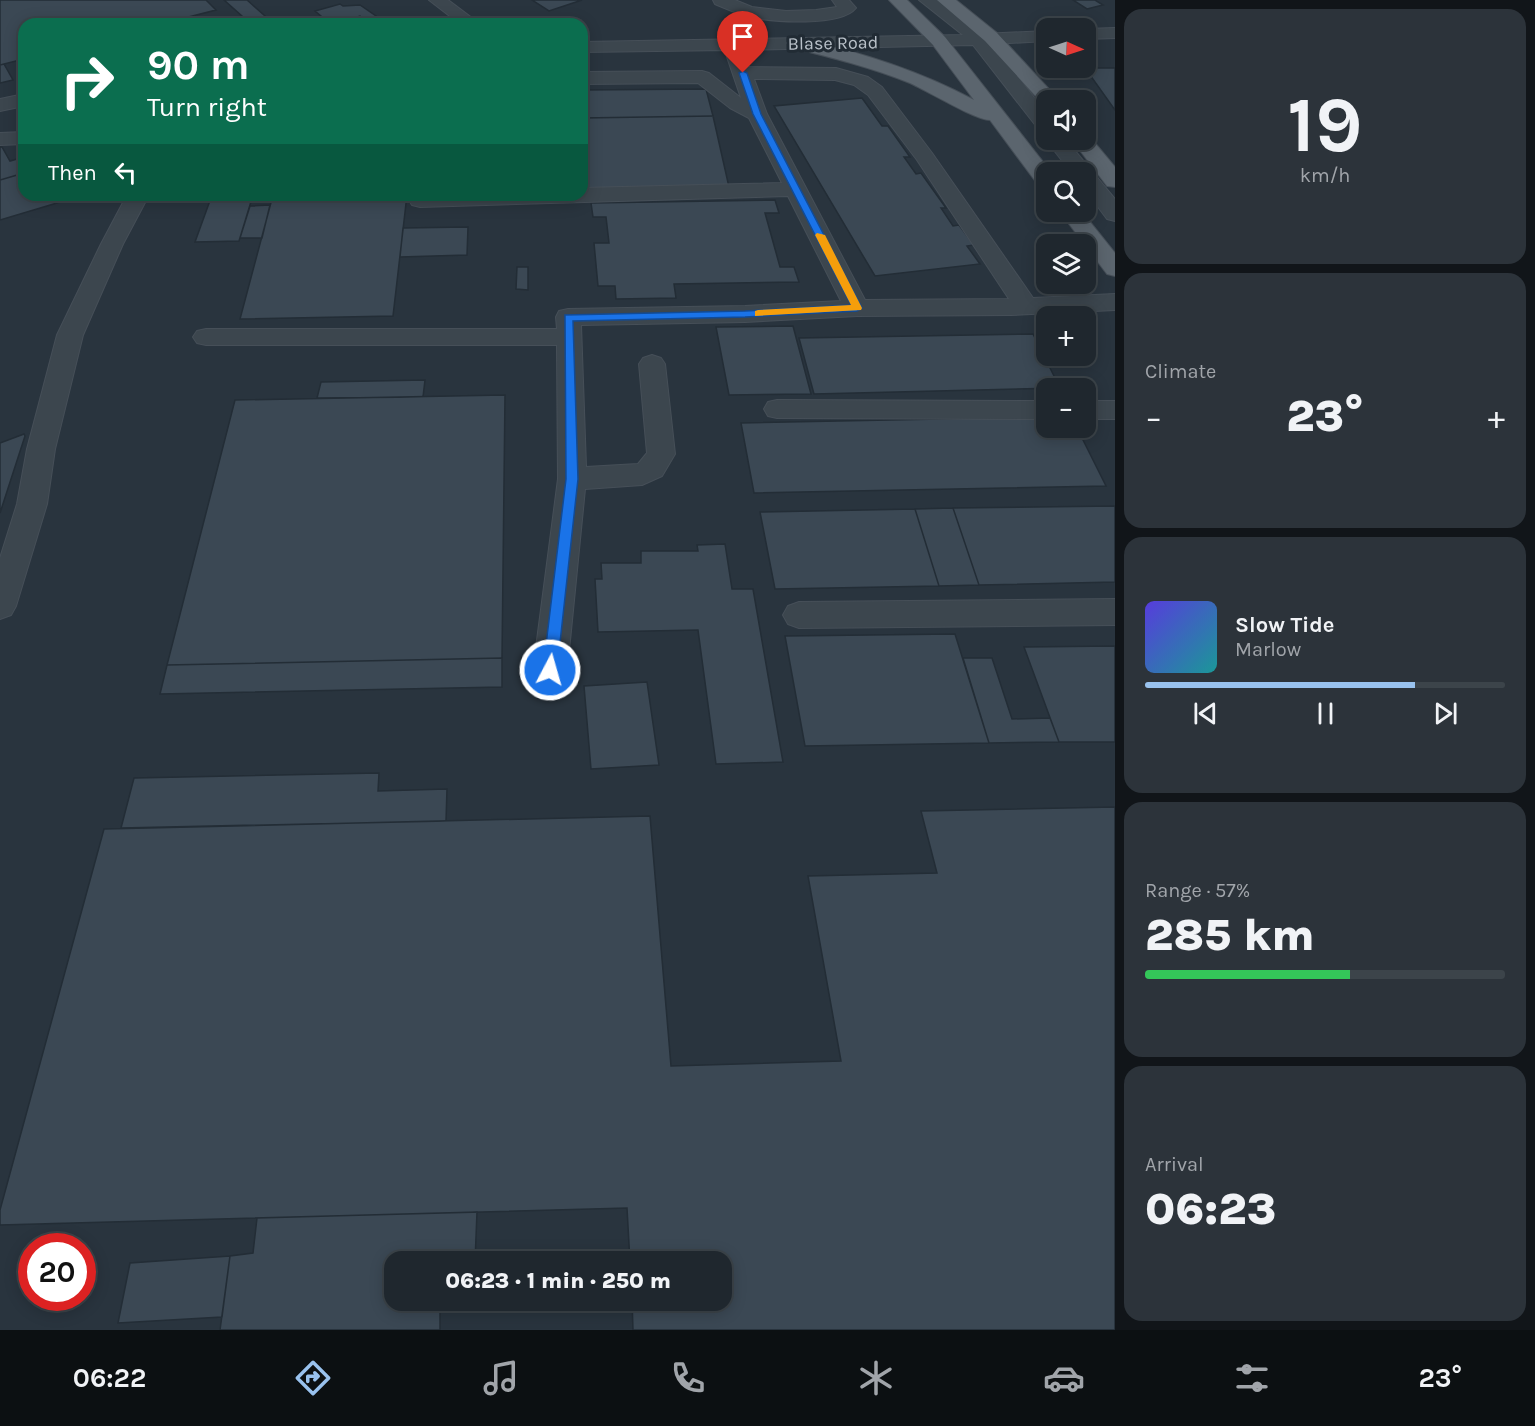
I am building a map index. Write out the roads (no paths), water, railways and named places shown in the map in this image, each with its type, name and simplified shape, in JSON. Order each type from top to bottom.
[{"type":"main road","points":[[897,0],[947,40],[1000,122],[1036,167]]},
{"type":"main road","points":[[945,0],[984,38]]},
{"type":"main road","points":[[795,43],[845,53],[892,68],[942,89],[1000,122]]},
{"type":"main road","points":[[1090,150],[1115,181]]},
{"type":"main road","points":[[1079,222],[1115,269]]},
{"type":"lane","points":[[437,0],[462,18]]},
{"type":"lane","points":[[721,0],[749,12],[769,15],[832,14],[846,9],[840,0]]},
{"type":"lane","points":[[749,12],[785,0]]},
{"type":"lane","points":[[912,0],[947,40],[1036,102]]},
{"type":"lane","points":[[927,0],[984,38],[1009,75],[1036,100]]},
{"type":"lane","points":[[1096,34],[1115,33]]},
{"type":"lane","name":"Blase Road","points":[[588,47],[1036,36]]},
{"type":"lane","points":[[730,44],[757,114],[857,308]]},
{"type":"lane","points":[[743,73],[836,74],[850,76],[867,84],[925,157],[1026,306]]},
{"type":"lane","points":[[588,78],[702,77],[737,104],[757,114]]},
{"type":"lane","points":[[0,105],[18,101]]},
{"type":"lane","points":[[1064,150],[1074,162]]},
{"type":"lane","points":[[588,195],[796,189]]},
{"type":"lane","points":[[1096,190],[1115,214]]},
{"type":"lane","points":[[0,606],[32,504],[43,439],[70,335],[112,244],[135,201]]},
{"type":"lane","points":[[550,670],[572,479],[568,317],[745,314],[857,308],[1026,306],[1115,302]]},
{"type":"lane","points":[[206,337],[570,337]]},
{"type":"lane","points":[[572,479],[642,474],[652,469],[661,454],[652,364]]},
{"type":"lane","points":[[777,409],[1036,410]]},
{"type":"lane","points":[[1096,410],[1115,410]]},
{"type":"lane","points":[[799,615],[1115,612]]}]
